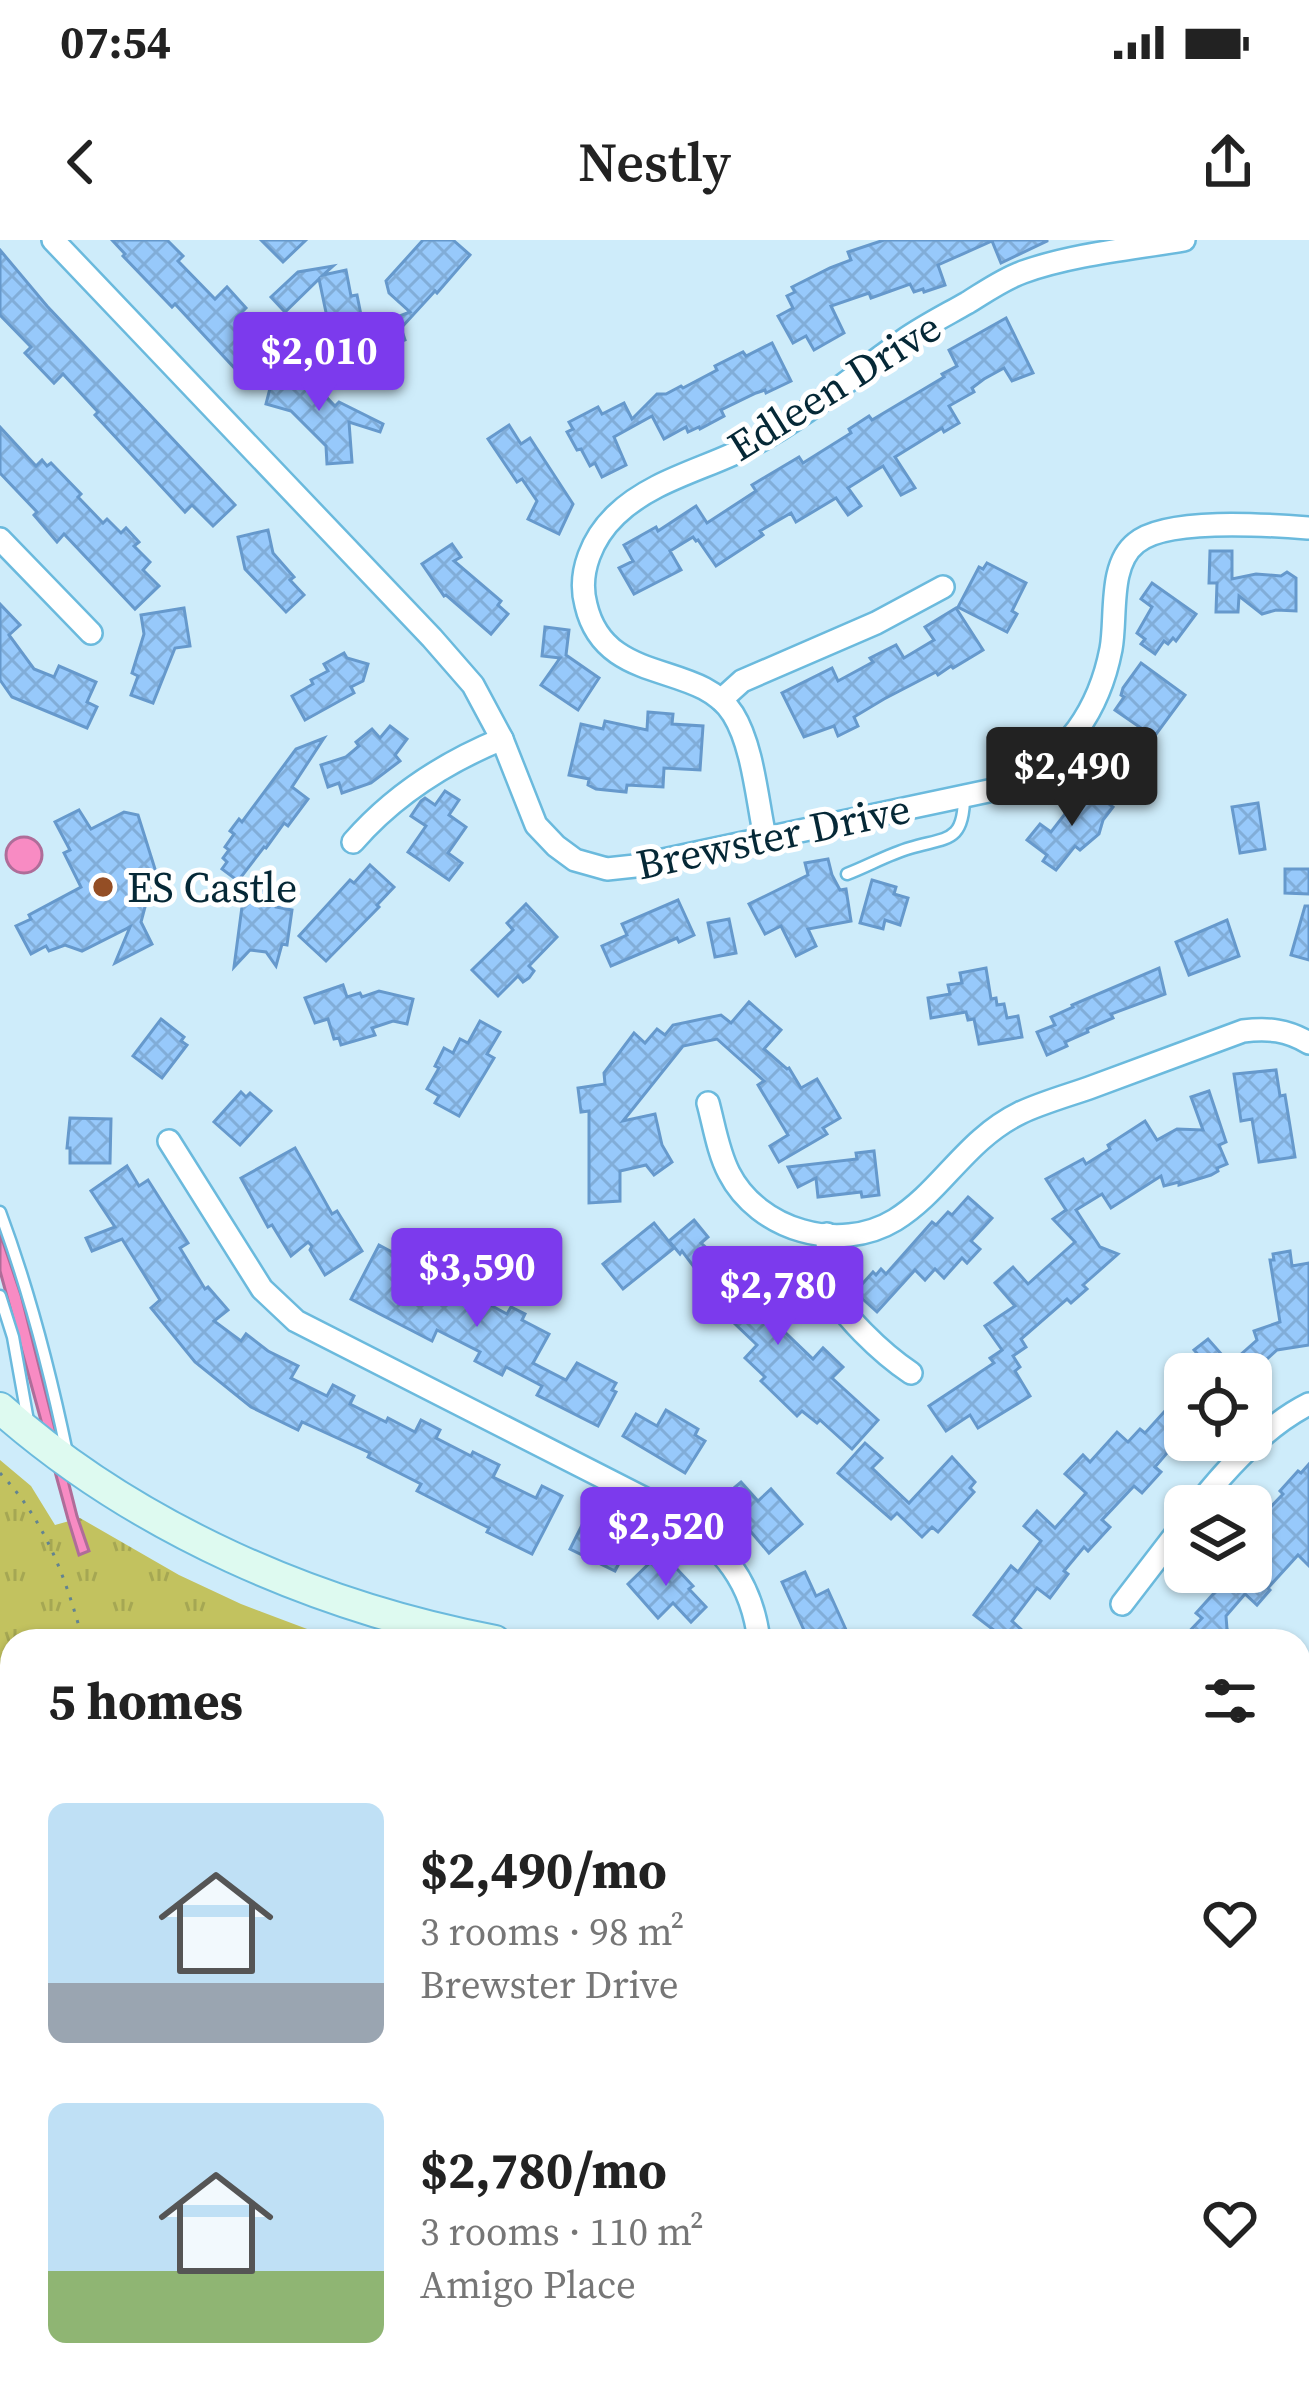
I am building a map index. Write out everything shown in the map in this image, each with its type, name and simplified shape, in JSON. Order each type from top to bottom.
[{"type":"main road","points":[[0,1408],[52,1450],[141,1508],[212,1546],[291,1582],[447,1629]]},
{"type":"street","name":"Brewster Drive","points":[[52,240],[473,685],[502,740],[536,825],[575,860],[607,869],[1012,786],[1062,752],[1093,704],[1111,650],[1122,561],[1136,542],[1185,527],[1309,528]]},
{"type":"street","name":"Edleen Drive","points":[[721,700],[637,665],[593,628],[584,602],[585,570],[594,542],[617,514],[645,494],[753,445],[908,336],[1006,280],[1066,260],[1184,240]]},
{"type":"street","points":[[0,539],[91,633]]},
{"type":"street","points":[[765,837],[745,739],[721,700],[742,681],[943,587]]},
{"type":"street","points":[[353,842],[404,793],[475,750],[502,740]]},
{"type":"street","points":[[707,1102],[727,1170],[764,1214],[793,1229],[858,1233],[892,1222],[981,1138],[1019,1114],[1243,1031],[1270,1028],[1309,1043]]},
{"type":"street","points":[[169,1141],[277,1306],[316,1332],[675,1514],[709,1538],[730,1562],[750,1598],[756,1629]]},
{"type":"street","points":[[827,1234],[829,1284],[836,1300],[896,1363],[911,1372]]},
{"type":"street","points":[[1217,1485],[1264,1435],[1309,1404]]},
{"type":"street","points":[[1122,1604],[1164,1549]]},
{"type":"lane","points":[[847,874],[908,848],[953,836],[964,816],[964,796]]},
{"type":"lane","points":[[0,1212],[54,1390],[52,1450]]},
{"type":"lane","points":[[0,1296],[52,1450]]},
{"type":"path","points":[[0,1473],[24,1498],[48,1538],[79,1629]]},
{"type":"green space","points":[[0,1460],[31,1486],[55,1525],[80,1518],[179,1575],[307,1629],[0,1629]]},
{"type":"shaded area","points":[[24,837],[36,843],[42,855],[36,867],[24,873],[12,867],[6,855],[12,843]]},
{"type":"shaded area","points":[[0,1233],[89,1551],[79,1555],[0,1271]]},
{"type":"building","points":[[112,240],[167,240],[183,256],[178,261],[215,299],[227,287],[246,308],[237,317],[267,348],[240,374]]},
{"type":"building","points":[[261,240],[306,240],[283,262]]},
{"type":"building","points":[[423,240],[453,240],[470,255],[401,328],[405,340],[369,355],[355,367],[332,341],[319,279],[285,312],[271,297],[298,272],[333,266],[323,275],[346,270],[364,330],[410,312],[389,293],[386,281]]},
{"type":"building","points":[[884,240],[1047,241],[1001,263],[992,241],[938,265],[945,285],[914,292],[910,284],[831,306],[844,333],[814,350],[806,336],[793,343],[778,316],[793,308],[787,296],[795,292],[792,287],[851,260],[848,252]]},
{"type":"building","points":[[0,250],[235,505],[213,526],[192,505],[185,512],[63,374],[54,383],[25,353],[31,347],[0,315]]},
{"type":"building","points":[[1006,318],[1033,373],[1012,381],[1004,368],[984,379],[972,388],[974,392],[949,406],[959,423],[895,457],[915,488],[901,495],[883,466],[848,488],[861,506],[848,515],[836,498],[796,522],[791,513],[716,566],[693,537],[670,551],[681,570],[634,594],[619,568],[633,561],[624,545],[656,527],[658,531],[696,506],[707,523],[756,491],[752,485],[799,457],[803,463],[869,416],[872,420],[944,377],[957,366],[949,350]]},
{"type":"building","points":[[772,343],[791,381],[721,410],[724,416],[700,429],[688,432],[686,427],[664,439],[652,416],[614,437],[626,465],[602,477],[567,432],[573,429],[569,422],[598,407],[602,414],[624,403],[632,419],[657,394],[683,388],[717,370],[715,366]]},
{"type":"building","points":[[275,369],[309,379],[335,406],[339,402],[383,424],[380,432],[349,422],[352,462],[327,464],[326,446],[291,411],[266,404]]},
{"type":"building","points":[[509,425],[521,444],[530,438],[573,504],[559,534],[528,519],[537,501],[522,479],[517,482],[488,439]]},
{"type":"building","points":[[0,427],[36,466],[42,460],[47,466],[51,463],[103,523],[107,519],[121,533],[126,528],[139,542],[134,546],[150,562],[143,570],[159,586],[135,609],[64,534],[57,542],[34,515],[37,512],[0,473]]},
{"type":"building","points":[[268,530],[273,553],[304,595],[286,612],[245,569],[238,537]]},
{"type":"building","points":[[452,544],[461,557],[454,561],[501,601],[498,605],[508,614],[491,634],[444,596],[422,564]]},
{"type":"building","points":[[1210,551],[1232,551],[1232,579],[1287,572],[1296,578],[1296,611],[1262,614],[1239,596],[1238,612],[1216,612],[1217,583],[1209,583]]},
{"type":"building","points":[[987,563],[1026,583],[1007,632],[958,607],[979,567]]},
{"type":"building","points":[[1152,583],[1196,614],[1176,641],[1164,641],[1155,654],[1141,644],[1145,639],[1137,633],[1152,607],[1141,599]]},
{"type":"building","points":[[0,604],[20,625],[9,635],[34,669],[54,677],[59,666],[96,682],[87,702],[97,707],[87,728],[12,697],[0,680]]},
{"type":"building","points":[[184,608],[190,646],[175,648],[153,703],[131,695],[138,676],[132,673],[144,634],[141,615]]},
{"type":"building","points":[[956,608],[983,650],[884,699],[854,717],[858,726],[838,736],[834,726],[804,737],[782,693],[832,668],[838,681],[896,645],[904,658],[934,640],[925,627]]},
{"type":"building","points":[[545,627],[569,630],[566,655],[599,678],[578,710],[541,685],[560,658],[542,656]]},
{"type":"building","points":[[344,653],[368,664],[363,681],[351,687],[354,693],[305,720],[292,696],[328,671],[324,664]]},
{"type":"building","points":[[1141,663],[1185,695],[1154,737],[1115,710],[1124,697],[1123,688]]},
{"type":"building","points":[[648,712],[673,714],[672,724],[703,726],[700,770],[664,768],[663,787],[627,785],[626,792],[596,789],[588,785],[589,779],[569,775],[581,724],[603,729],[605,721],[647,730]]},
{"type":"building","points":[[390,726],[407,739],[395,755],[400,761],[371,783],[342,793],[339,783],[328,787],[321,765],[346,757],[372,729],[380,738]]},
{"type":"building","points":[[324,738],[292,787],[308,799],[238,881],[222,869],[229,850],[225,847],[234,834],[230,831],[239,819],[242,822],[296,749]]},
{"type":"building","points":[[1089,789],[1113,807],[1099,834],[1080,850],[1075,846],[1056,870],[1043,861],[1047,855],[1027,840],[1040,824],[1051,832]]},
{"type":"building","points":[[445,791],[459,800],[449,815],[466,827],[448,853],[462,863],[449,880],[408,852],[426,826],[411,816],[425,798],[435,805]]},
{"type":"building","points":[[1258,803],[1265,849],[1240,853],[1232,807]]},
{"type":"building","name":"ES Castle","points":[[79,810],[91,829],[124,812],[138,815],[155,869],[141,922],[152,944],[115,963],[130,927],[82,951],[65,945],[49,951],[46,946],[31,954],[16,926],[81,887],[55,822]]},
{"type":"building","points":[[828,859],[840,890],[846,889],[851,921],[808,929],[816,946],[796,956],[781,926],[765,934],[749,904],[808,875],[805,863]]},
{"type":"building","points":[[370,865],[394,887],[326,961],[299,936]]},
{"type":"building","points":[[1285,869],[1309,869],[1309,894],[1285,893]]},
{"type":"building","points":[[872,880],[896,887],[894,894],[908,898],[900,925],[885,920],[883,929],[860,923]]},
{"type":"building","points":[[266,881],[276,889],[276,907],[292,910],[287,945],[282,944],[276,966],[266,952],[250,950],[234,967],[245,884]]},
{"type":"building","points":[[678,900],[694,935],[611,966],[602,946],[627,935],[622,924]]},
{"type":"building","points":[[526,904],[557,937],[529,966],[534,971],[529,978],[523,982],[518,976],[498,996],[472,970],[513,930],[507,923]]},
{"type":"building","points":[[1305,906],[1309,906],[1309,960],[1291,955]]},
{"type":"building","points":[[729,919],[736,953],[715,957],[708,923]]},
{"type":"building","points":[[1227,920],[1239,956],[1189,975],[1176,942]]},
{"type":"building","points":[[986,968],[991,999],[1004,1004],[1007,1018],[1018,1016],[1022,1037],[979,1044],[974,1019],[968,1020],[966,1012],[931,1018],[928,998],[950,994],[948,985],[962,983],[960,973]]},
{"type":"building","points":[[1159,968],[1165,994],[1111,1014],[1113,1018],[1047,1055],[1037,1032],[1055,1025],[1051,1017]]},
{"type":"building","points":[[343,985],[347,997],[379,991],[413,999],[407,1024],[393,1021],[372,1028],[375,1035],[341,1045],[328,1019],[315,1023],[305,998]]},
{"type":"building","points":[[749,1002],[781,1030],[764,1049],[789,1068],[801,1088],[817,1079],[840,1118],[823,1128],[827,1134],[779,1162],[770,1146],[788,1135],[758,1085],[764,1081],[717,1039],[683,1046],[623,1121],[655,1114],[662,1145],[672,1162],[654,1175],[646,1165],[620,1171],[620,1201],[589,1203],[589,1111],[581,1112],[578,1088],[605,1084],[604,1073],[634,1033],[645,1043],[657,1029],[665,1035],[673,1025],[721,1015],[731,1023]]},
{"type":"building","points":[[161,1019],[187,1045],[162,1078],[133,1056]]},
{"type":"building","points":[[480,1021],[500,1032],[487,1054],[494,1058],[459,1116],[435,1103],[439,1096],[427,1089],[444,1048],[453,1053],[460,1039],[468,1043]]},
{"type":"building","points":[[1276,1070],[1295,1157],[1259,1162],[1252,1119],[1241,1121],[1234,1074]]},
{"type":"building","points":[[1209,1091],[1226,1142],[1219,1145],[1227,1164],[1211,1175],[1179,1185],[1164,1186],[1161,1176],[1111,1208],[1102,1194],[1076,1210],[1100,1247],[1118,1254],[1083,1285],[1087,1289],[1071,1303],[1067,1299],[1021,1339],[1026,1347],[1013,1356],[1020,1367],[1015,1371],[1030,1396],[978,1428],[970,1415],[946,1431],[929,1406],[994,1363],[990,1358],[1002,1350],[985,1326],[1015,1306],[995,1283],[1013,1267],[1028,1284],[1075,1242],[1053,1219],[1066,1210],[1046,1179],[1083,1159],[1086,1164],[1145,1121],[1157,1140],[1177,1129],[1203,1130],[1191,1097]]},
{"type":"building","points":[[241,1092],[246,1097],[250,1093],[271,1111],[240,1145],[214,1122]]},
{"type":"building","points":[[70,1118],[111,1119],[110,1163],[70,1163]]},
{"type":"building","points":[[295,1148],[332,1214],[337,1211],[362,1251],[325,1275],[308,1242],[291,1256],[272,1225],[268,1227],[241,1178]]},
{"type":"building","points":[[874,1151],[879,1195],[818,1197],[816,1178],[798,1187],[788,1167],[857,1159],[856,1153]]},
{"type":"building","points":[[127,1166],[139,1186],[148,1180],[188,1243],[180,1248],[205,1289],[228,1310],[214,1321],[241,1341],[246,1334],[298,1366],[291,1378],[327,1396],[333,1385],[354,1396],[350,1404],[415,1432],[421,1420],[440,1430],[436,1438],[499,1465],[493,1477],[536,1498],[542,1486],[562,1496],[532,1554],[417,1491],[421,1484],[368,1457],[370,1453],[302,1422],[298,1430],[251,1407],[195,1362],[151,1308],[160,1300],[122,1239],[92,1251],[86,1238],[115,1227],[91,1191]]},
{"type":"building","points":[[968,1197],[992,1218],[971,1241],[980,1249],[967,1263],[962,1258],[944,1278],[935,1269],[925,1280],[915,1270],[877,1312],[855,1292],[873,1272],[876,1275],[881,1269],[886,1274],[932,1222],[936,1225],[948,1212],[952,1215]]},
{"type":"building","points":[[694,1220],[708,1237],[701,1243],[773,1307],[766,1314],[813,1359],[823,1348],[843,1367],[832,1378],[878,1420],[852,1449],[820,1420],[817,1423],[802,1411],[797,1416],[745,1358],[757,1345],[711,1301],[719,1293],[669,1241]]},
{"type":"building","points":[[654,1223],[674,1248],[623,1289],[603,1264]]},
{"type":"building","points":[[379,1245],[507,1314],[511,1307],[525,1314],[522,1320],[549,1334],[533,1363],[566,1380],[577,1363],[616,1383],[598,1426],[537,1395],[542,1386],[506,1367],[502,1375],[475,1361],[480,1352],[437,1330],[432,1341],[351,1299]]},
{"type":"building","points":[[1290,1251],[1292,1266],[1309,1263],[1309,1345],[1272,1354],[1242,1353],[1257,1340],[1254,1331],[1280,1322],[1273,1254]]},
{"type":"building","points":[[1208,1339],[1220,1353],[1194,1350]]},
{"type":"building","points":[[666,1410],[698,1429],[695,1435],[705,1441],[685,1473],[623,1436],[636,1414],[657,1426]]},
{"type":"building","points":[[1164,1412],[1164,1456],[1155,1467],[1161,1472],[1142,1493],[1134,1486],[1102,1520],[1110,1527],[1088,1551],[1084,1547],[1050,1598],[1037,1588],[1012,1621],[1021,1629],[992,1629],[974,1615],[1011,1566],[1018,1572],[1041,1541],[1024,1526],[1037,1511],[1055,1528],[1086,1493],[1065,1474],[1083,1455],[1090,1462],[1117,1432],[1128,1442],[1140,1429],[1145,1433]]},
{"type":"building","points":[[865,1443],[882,1458],[872,1468],[909,1503],[952,1457],[975,1482],[970,1488],[974,1492],[938,1532],[932,1527],[922,1537],[897,1513],[891,1519],[838,1473]]},
{"type":"building","points":[[1309,1464],[1309,1566],[1298,1555],[1272,1584],[1272,1506]]},
{"type":"building","points":[[741,1482],[758,1501],[771,1489],[802,1524],[769,1553],[722,1498]]},
{"type":"building","points":[[586,1517],[634,1535],[615,1571],[570,1549]]},
{"type":"building","points":[[661,1552],[706,1607],[691,1622],[673,1603],[658,1618],[628,1584]]},
{"type":"building","points":[[805,1572],[816,1596],[828,1590],[846,1629],[804,1629],[782,1582]]},
{"type":"building","points":[[1214,1593],[1267,1593],[1257,1605],[1245,1594],[1226,1616],[1227,1629],[1191,1629],[1202,1618],[1196,1613]]},
{"type":"place","name":"ES Castle","points":[[103,887]]}]
